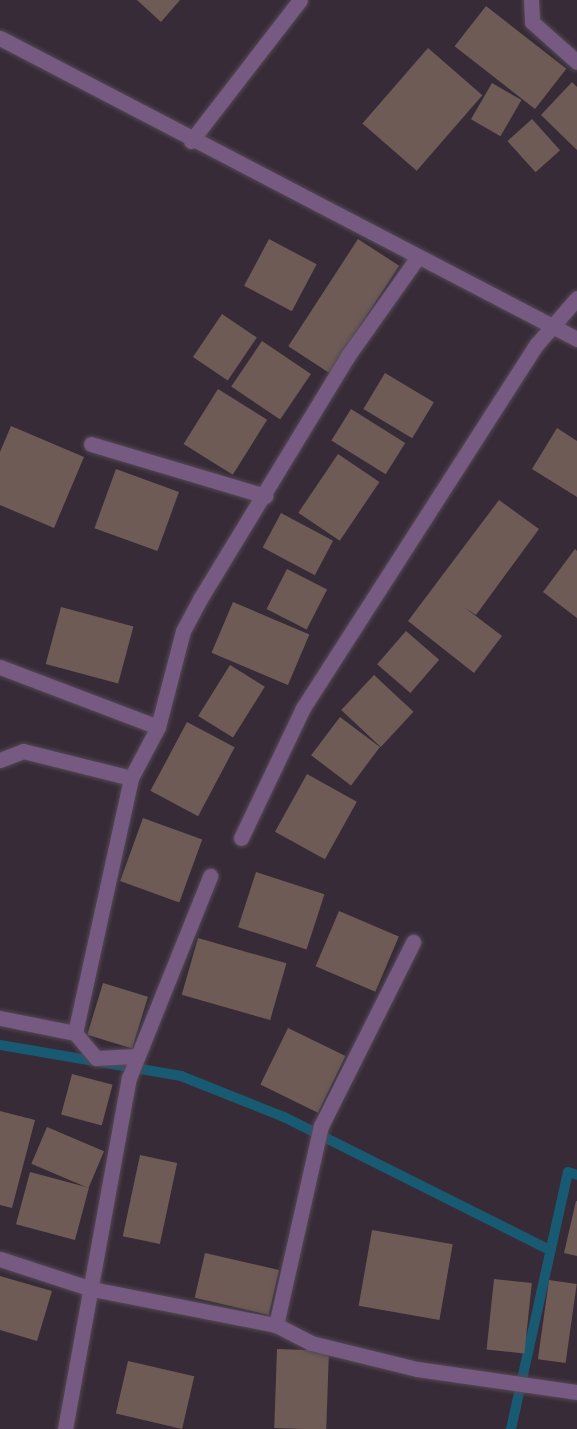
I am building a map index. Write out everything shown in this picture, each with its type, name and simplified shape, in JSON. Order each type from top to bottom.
[{"type":"street","points":[[191,141],[300,0]]},
{"type":"street","points":[[531,0],[532,22],[577,62]]},
{"type":"street","points":[[0,38],[191,141],[577,339]]},
{"type":"street","points":[[75,1033],[130,778],[158,727],[183,631],[347,357],[417,258]]},
{"type":"street","points":[[241,838],[303,708],[551,324],[577,298]]},
{"type":"street","points":[[91,444],[265,496]]},
{"type":"street","points":[[0,667],[158,727]]},
{"type":"street","points":[[0,760],[24,751],[130,778]]},
{"type":"street","points":[[65,1429],[133,1066],[210,876]]},
{"type":"street","points":[[276,1325],[312,1152],[321,1126],[413,942]]},
{"type":"street","points":[[0,1018],[75,1033],[96,1058],[133,1066]]},
{"type":"street","points":[[0,1259],[92,1289],[276,1325],[322,1346],[503,1383],[577,1392]]},
{"type":"building","points":[[137,0],[180,0],[161,22]]},
{"type":"building","points":[[486,6],[566,69],[535,109],[455,46]]},
{"type":"building","points":[[428,48],[482,95],[417,171],[362,123]]},
{"type":"building","points":[[572,82],[577,87],[577,150],[541,115]]},
{"type":"building","points":[[492,83],[521,100],[500,136],[471,119]]},
{"type":"building","points":[[532,119],[560,150],[536,172],[507,141]]},
{"type":"building","points":[[269,239],[317,264],[292,311],[244,286]]},
{"type":"building","points":[[358,239],[399,266],[329,373],[288,346]]},
{"type":"building","points":[[222,314],[257,337],[228,381],[193,357]]},
{"type":"building","points":[[262,341],[311,374],[280,420],[231,387]]},
{"type":"building","points":[[385,373],[434,402],[412,438],[363,409]]},
{"type":"building","points":[[218,389],[267,420],[233,475],[184,444]]},
{"type":"building","points":[[351,409],[405,443],[386,474],[331,440]]},
{"type":"building","points":[[11,426],[84,457],[54,528],[0,505],[0,452]]},
{"type":"building","points":[[557,428],[577,441],[577,497],[532,469]]},
{"type":"building","points":[[338,454],[379,482],[340,541],[298,513]]},
{"type":"building","points":[[116,469],[179,492],[157,551],[94,528]]},
{"type":"building","points":[[499,500],[539,529],[476,615],[464,607],[502,636],[474,673],[408,621]]},
{"type":"building","points":[[281,513],[333,541],[315,575],[263,547]]},
{"type":"building","points":[[575,549],[577,551],[577,618],[543,592]]},
{"type":"building","points":[[287,569],[327,589],[307,630],[267,609]]},
{"type":"building","points":[[233,602],[309,634],[288,685],[212,653]]},
{"type":"building","points":[[61,607],[133,626],[118,683],[46,664]]},
{"type":"building","points":[[406,631],[439,660],[410,693],[377,664]]},
{"type":"building","points":[[230,665],[265,687],[233,738],[198,716]]},
{"type":"building","points":[[374,675],[413,712],[381,747],[341,710]]},
{"type":"building","points":[[340,717],[380,747],[351,785],[311,755]]},
{"type":"building","points":[[187,722],[235,747],[198,816],[150,791]]},
{"type":"building","points":[[307,774],[357,802],[325,859],[275,832]]},
{"type":"building","points":[[143,818],[202,840],[179,903],[120,881]]},
{"type":"building","points":[[256,872],[324,894],[307,949],[238,927]]},
{"type":"building","points":[[339,911],[399,936],[375,992],[316,966]]},
{"type":"building","points":[[198,938],[286,963],[270,1020],[182,995]]},
{"type":"building","points":[[103,983],[148,997],[132,1048],[87,1035]]},
{"type":"building","points":[[288,1028],[346,1056],[318,1113],[260,1085]]},
{"type":"building","points":[[72,1074],[113,1085],[102,1125],[61,1115]]},
{"type":"building","points":[[0,1111],[35,1120],[12,1208],[0,1205]]},
{"type":"building","points":[[47,1127],[104,1151],[88,1188],[31,1164]]},
{"type":"building","points":[[140,1155],[177,1163],[160,1244],[123,1236]]},
{"type":"building","points":[[30,1172],[89,1188],[75,1240],[16,1224]]},
{"type":"building","points":[[577,1201],[577,1256],[564,1253]]},
{"type":"building","points":[[372,1230],[453,1244],[439,1320],[359,1306]]},
{"type":"building","points":[[205,1253],[279,1270],[269,1315],[195,1298]]},
{"type":"building","points":[[0,1276],[52,1291],[37,1341],[0,1330]]},
{"type":"building","points":[[494,1279],[532,1283],[524,1354],[487,1350]]},
{"type":"building","points":[[549,1280],[577,1284],[566,1363],[538,1359]]},
{"type":"building","points":[[277,1349],[329,1351],[326,1429],[274,1428]]},
{"type":"building","points":[[128,1361],[194,1376],[182,1429],[116,1414]]},
{"type":"waterway","points":[[0,1045],[181,1076],[284,1117],[550,1250]]},
{"type":"waterway","points":[[511,1429],[568,1172],[577,1175]]}]
